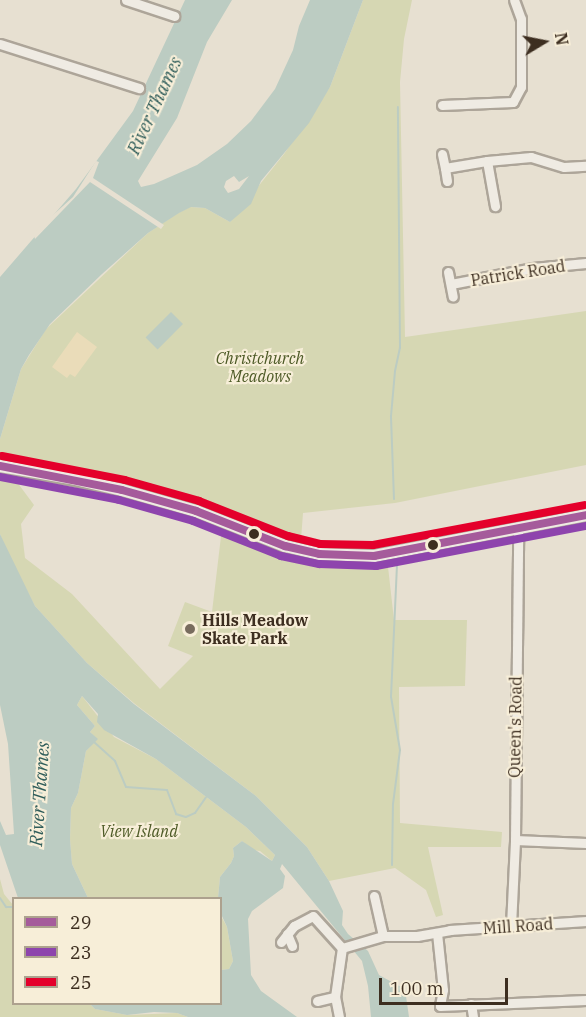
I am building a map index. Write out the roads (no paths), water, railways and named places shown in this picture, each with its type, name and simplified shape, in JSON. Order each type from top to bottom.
[{"type":"main road","points":[[0,466],[122,490],[196,511],[285,546],[319,554],[374,555],[586,515]]},
{"type":"street","points":[[126,0],[174,16]]},
{"type":"street","points":[[450,93],[446,105],[513,102],[521,87],[521,19],[514,0]]},
{"type":"street","points":[[0,44],[139,88]]},
{"type":"street","points":[[442,154],[447,181]]},
{"type":"street","points":[[445,168],[531,157],[564,167],[586,166]]},
{"type":"street","points":[[487,161],[495,206]]},
{"type":"street","points":[[481,192],[492,190]]},
{"type":"street","name":"Patrick Road","points":[[451,284],[532,268],[586,263]]},
{"type":"street","points":[[448,272],[453,297]]},
{"type":"street","name":"Queen's Road","points":[[511,926],[515,840],[513,836],[518,528]]},
{"type":"street","points":[[515,840],[586,843]]},
{"type":"street","points":[[374,896],[383,936]]},
{"type":"street","points":[[292,946],[284,938],[294,926],[314,916],[345,948],[335,997],[339,1017]]},
{"type":"street","name":"Mill Road","points":[[345,948],[363,940],[383,936],[417,936],[450,930],[586,921]]},
{"type":"street","points":[[437,933],[442,990],[440,1006],[586,1000]]},
{"type":"street","points":[[317,1001],[335,997]]},
{"type":"street","points":[[471,1004],[472,1017]]},
{"type":"water","name":"River Thames","points":[[185,0],[232,0],[207,42],[177,118],[138,181],[141,187],[154,184],[197,165],[227,144],[251,121],[275,89],[293,50],[299,26],[310,0],[363,0],[330,87],[309,123],[261,181],[251,204],[230,222],[205,208],[191,207],[148,233],[102,274],[50,324],[29,355],[21,369],[0,439],[0,277],[76,189],[133,111]],"holes":[[[234,176],[239,182],[249,176],[239,189],[228,193],[224,187],[226,181]]]},
{"type":"water","points":[[171,312],[183,324],[158,349],[146,337]]},
{"type":"water","name":"River Thames","points":[[0,534],[35,606],[87,663],[134,704],[256,796],[307,847],[329,881],[343,911],[342,925],[348,934],[368,951],[379,975],[401,987],[406,996],[409,1017],[371,1017],[368,986],[362,961],[282,864],[280,869],[285,876],[283,888],[252,911],[248,919],[251,975],[261,991],[297,1017],[188,1017],[177,1013],[154,1012],[127,1015],[95,1009],[91,1005],[222,1005],[222,970],[229,969],[233,961],[227,927],[222,916],[222,897],[218,897],[220,877],[231,863],[234,856],[233,848],[242,841],[272,861],[275,855],[246,827],[156,759],[104,730],[97,722],[98,714],[82,696],[77,705],[95,726],[90,732],[98,739],[86,751],[78,793],[71,808],[70,839],[72,864],[88,897],[18,897],[0,845],[0,821],[6,835],[14,834],[8,744],[0,705]]},
{"type":"waterway","points":[[394,499],[391,416],[395,371],[400,348],[398,107]]},
{"type":"waterway","points":[[392,865],[393,804],[400,750],[391,697],[397,565]]},
{"type":"waterway","points":[[94,742],[115,761],[126,787],[167,790],[176,814],[186,817],[195,813],[206,797]]},
{"type":"waterway","points":[[0,898],[6,907],[12,907]]},
{"type":"place","name":"Hills Meadow Skate Park","points":[[190,629]]},
{"type":"park label","name":"Christchurch Meadows","points":[[260,367]]},
{"type":"park label","name":"View Island","points":[[139,831]]}]
